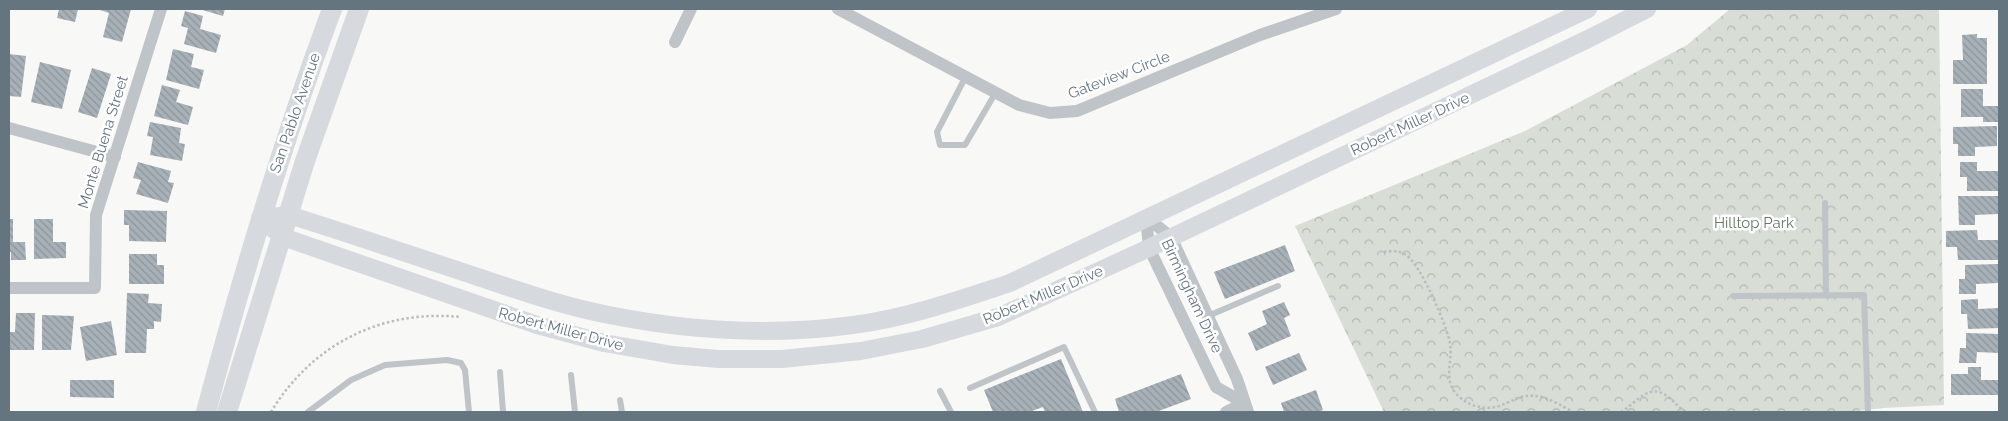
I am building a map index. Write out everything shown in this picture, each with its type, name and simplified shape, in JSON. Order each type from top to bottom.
[{"type":"main road","name":"San Pablo Avenue","points":[[206,412],[260,218],[299,98],[332,9]]},
{"type":"main road","name":"San Pablo Avenue","points":[[227,412],[283,237],[305,161],[359,9]]},
{"type":"main road","name":"Robert Miller Drive","points":[[289,215],[541,298],[608,315],[666,325],[715,330],[774,331],[853,325],[916,313],[1010,283],[1588,9]]},
{"type":"main road","name":"Robert Miller Drive","points":[[283,237],[538,325],[604,343],[673,355],[718,359],[782,359],[862,351],[922,339],[998,318],[1588,39],[1647,9]]},
{"type":"main road","points":[[260,218],[289,215]]},
{"type":"main road","points":[[260,218],[283,237]]},
{"type":"street","name":"Monte Buena Street","points":[[9,288],[95,288],[96,215],[161,9]]},
{"type":"street","points":[[675,42],[691,9]]},
{"type":"street","name":"Gateview Circle","points":[[838,9],[1019,104],[1050,113],[1077,111],[1260,35],[1336,9]]},
{"type":"street","points":[[9,128],[115,158]]},
{"type":"street","name":"Birmingham Drive","points":[[1146,217],[1171,237],[1237,379],[1246,408]]},
{"type":"street","name":"Birmingham Drive","points":[[1146,217],[1149,248],[1216,387],[1246,408]]},
{"type":"street","points":[[1226,412],[1246,408]]},
{"type":"lane","points":[[966,76],[937,132],[940,145],[965,145],[996,92]]},
{"type":"lane","points":[[1825,203],[1826,295]]},
{"type":"lane","points":[[1208,316],[1278,286]]},
{"type":"lane","points":[[1733,296],[1864,295],[1868,412]]},
{"type":"lane","points":[[970,388],[1064,347],[1095,412]]},
{"type":"lane","points":[[308,412],[351,380],[385,365],[447,360],[461,363],[465,370],[469,412]]},
{"type":"lane","points":[[500,372],[503,412]]},
{"type":"lane","points":[[571,375],[575,412]]},
{"type":"lane","points":[[940,391],[951,412]]},
{"type":"lane","points":[[620,400],[622,412]]},
{"type":"path","points":[[1384,252],[1395,250],[1405,255],[1420,272],[1446,328],[1450,344],[1448,378],[1455,392],[1466,402],[1478,407],[1498,406],[1516,398],[1535,396],[1556,402],[1573,412]]},
{"type":"path","points":[[271,412],[283,392],[309,363],[355,333],[398,319],[439,315],[464,318]]},
{"type":"path","points":[[1621,412],[1648,392],[1659,392],[1668,396],[1678,407],[1686,412]]},
{"type":"path","points":[[1498,406],[1499,412]]},
{"type":"green space","name":"Hilltop Park","points":[[1730,9],[1939,9],[1944,405],[1847,412],[1384,412],[1295,226],[1525,131],[1687,45]]},
{"type":"building","points":[[59,9],[78,9],[75,22],[57,18]]},
{"type":"building","points":[[100,9],[131,9],[122,42],[103,37],[109,13]]},
{"type":"building","points":[[199,9],[225,9],[223,16]]},
{"type":"building","points":[[185,11],[203,16],[200,29],[221,35],[216,53],[184,44],[188,28],[181,26]]},
{"type":"building","points":[[1977,34],[1977,38],[1987,38],[1987,84],[1953,84],[1953,60],[1963,60],[1962,35]]},
{"type":"building","points":[[173,49],[194,54],[191,67],[204,70],[199,89],[166,80]]},
{"type":"building","points":[[9,54],[26,56],[21,97],[9,96]]},
{"type":"building","points":[[40,62],[71,70],[62,109],[31,102]]},
{"type":"building","points":[[92,68],[111,74],[97,118],[78,112]]},
{"type":"building","points":[[162,85],[180,90],[176,102],[193,107],[188,125],[154,116]]},
{"type":"building","points":[[1961,89],[1983,89],[1983,106],[1998,106],[1999,122],[1983,122],[1983,117],[1961,117]]},
{"type":"building","points":[[150,122],[181,128],[179,143],[185,144],[182,161],[150,155],[153,137],[147,136]]},
{"type":"building","points":[[1997,126],[1997,146],[1975,147],[1975,156],[1958,156],[1958,144],[1953,144],[1953,127]]},
{"type":"building","points":[[138,162],[171,171],[168,182],[174,183],[168,203],[136,194],[141,180],[133,178]]},
{"type":"building","points":[[1960,162],[1977,162],[1977,171],[1999,171],[1999,191],[1967,191],[1967,177],[1960,177]]},
{"type":"building","points":[[1958,196],[1998,196],[1998,214],[1975,215],[1975,225],[1959,225]]},
{"type":"building","points":[[124,210],[167,211],[166,242],[129,241],[129,225],[124,225]]},
{"type":"building","points":[[9,219],[13,219],[13,242],[25,242],[26,260],[11,260],[11,252],[9,252]]},
{"type":"building","points":[[34,219],[53,219],[53,242],[66,242],[66,258],[34,259]]},
{"type":"building","points":[[1977,230],[1978,240],[1999,240],[1999,260],[1958,260],[1957,247],[1946,247],[1946,231]]},
{"type":"building","points":[[1285,245],[1295,271],[1225,299],[1214,272]]},
{"type":"building","points":[[129,254],[157,254],[157,265],[164,265],[164,284],[129,284]]},
{"type":"building","points":[[1998,264],[1998,283],[1976,284],[1976,294],[1959,294],[1959,279],[1965,279],[1965,265]]},
{"type":"building","points":[[127,293],[149,294],[148,303],[162,304],[161,322],[154,321],[154,329],[147,329],[146,353],[125,353]]},
{"type":"building","points":[[1978,299],[1978,309],[1999,308],[1999,328],[1968,329],[1967,314],[1961,314],[1961,300]]},
{"type":"building","points":[[1284,302],[1290,315],[1284,318],[1291,336],[1256,351],[1248,333],[1267,324],[1262,311]]},
{"type":"building","points":[[16,313],[35,313],[34,350],[9,350],[9,332],[15,332]]},
{"type":"building","points":[[42,315],[74,316],[71,350],[42,350]]},
{"type":"building","points":[[111,321],[117,355],[86,361],[80,327]]},
{"type":"building","points":[[1966,333],[1999,334],[1999,353],[1977,352],[1976,363],[1959,363],[1960,348],[1966,348]]},
{"type":"building","points":[[1299,353],[1307,370],[1273,385],[1265,367]]},
{"type":"building","points":[[1061,359],[1083,412],[1045,412],[1043,407],[1029,412],[993,412],[984,390]]},
{"type":"building","points":[[1968,367],[1981,367],[1981,380],[1999,380],[1998,395],[1951,395],[1951,374],[1968,374]]},
{"type":"building","points":[[1181,374],[1191,399],[1156,412],[1119,412],[1115,399]]},
{"type":"building","points":[[70,380],[114,380],[114,398],[70,397]]},
{"type":"building","points":[[1316,390],[1323,410],[1318,412],[1284,412],[1281,403]]}]
